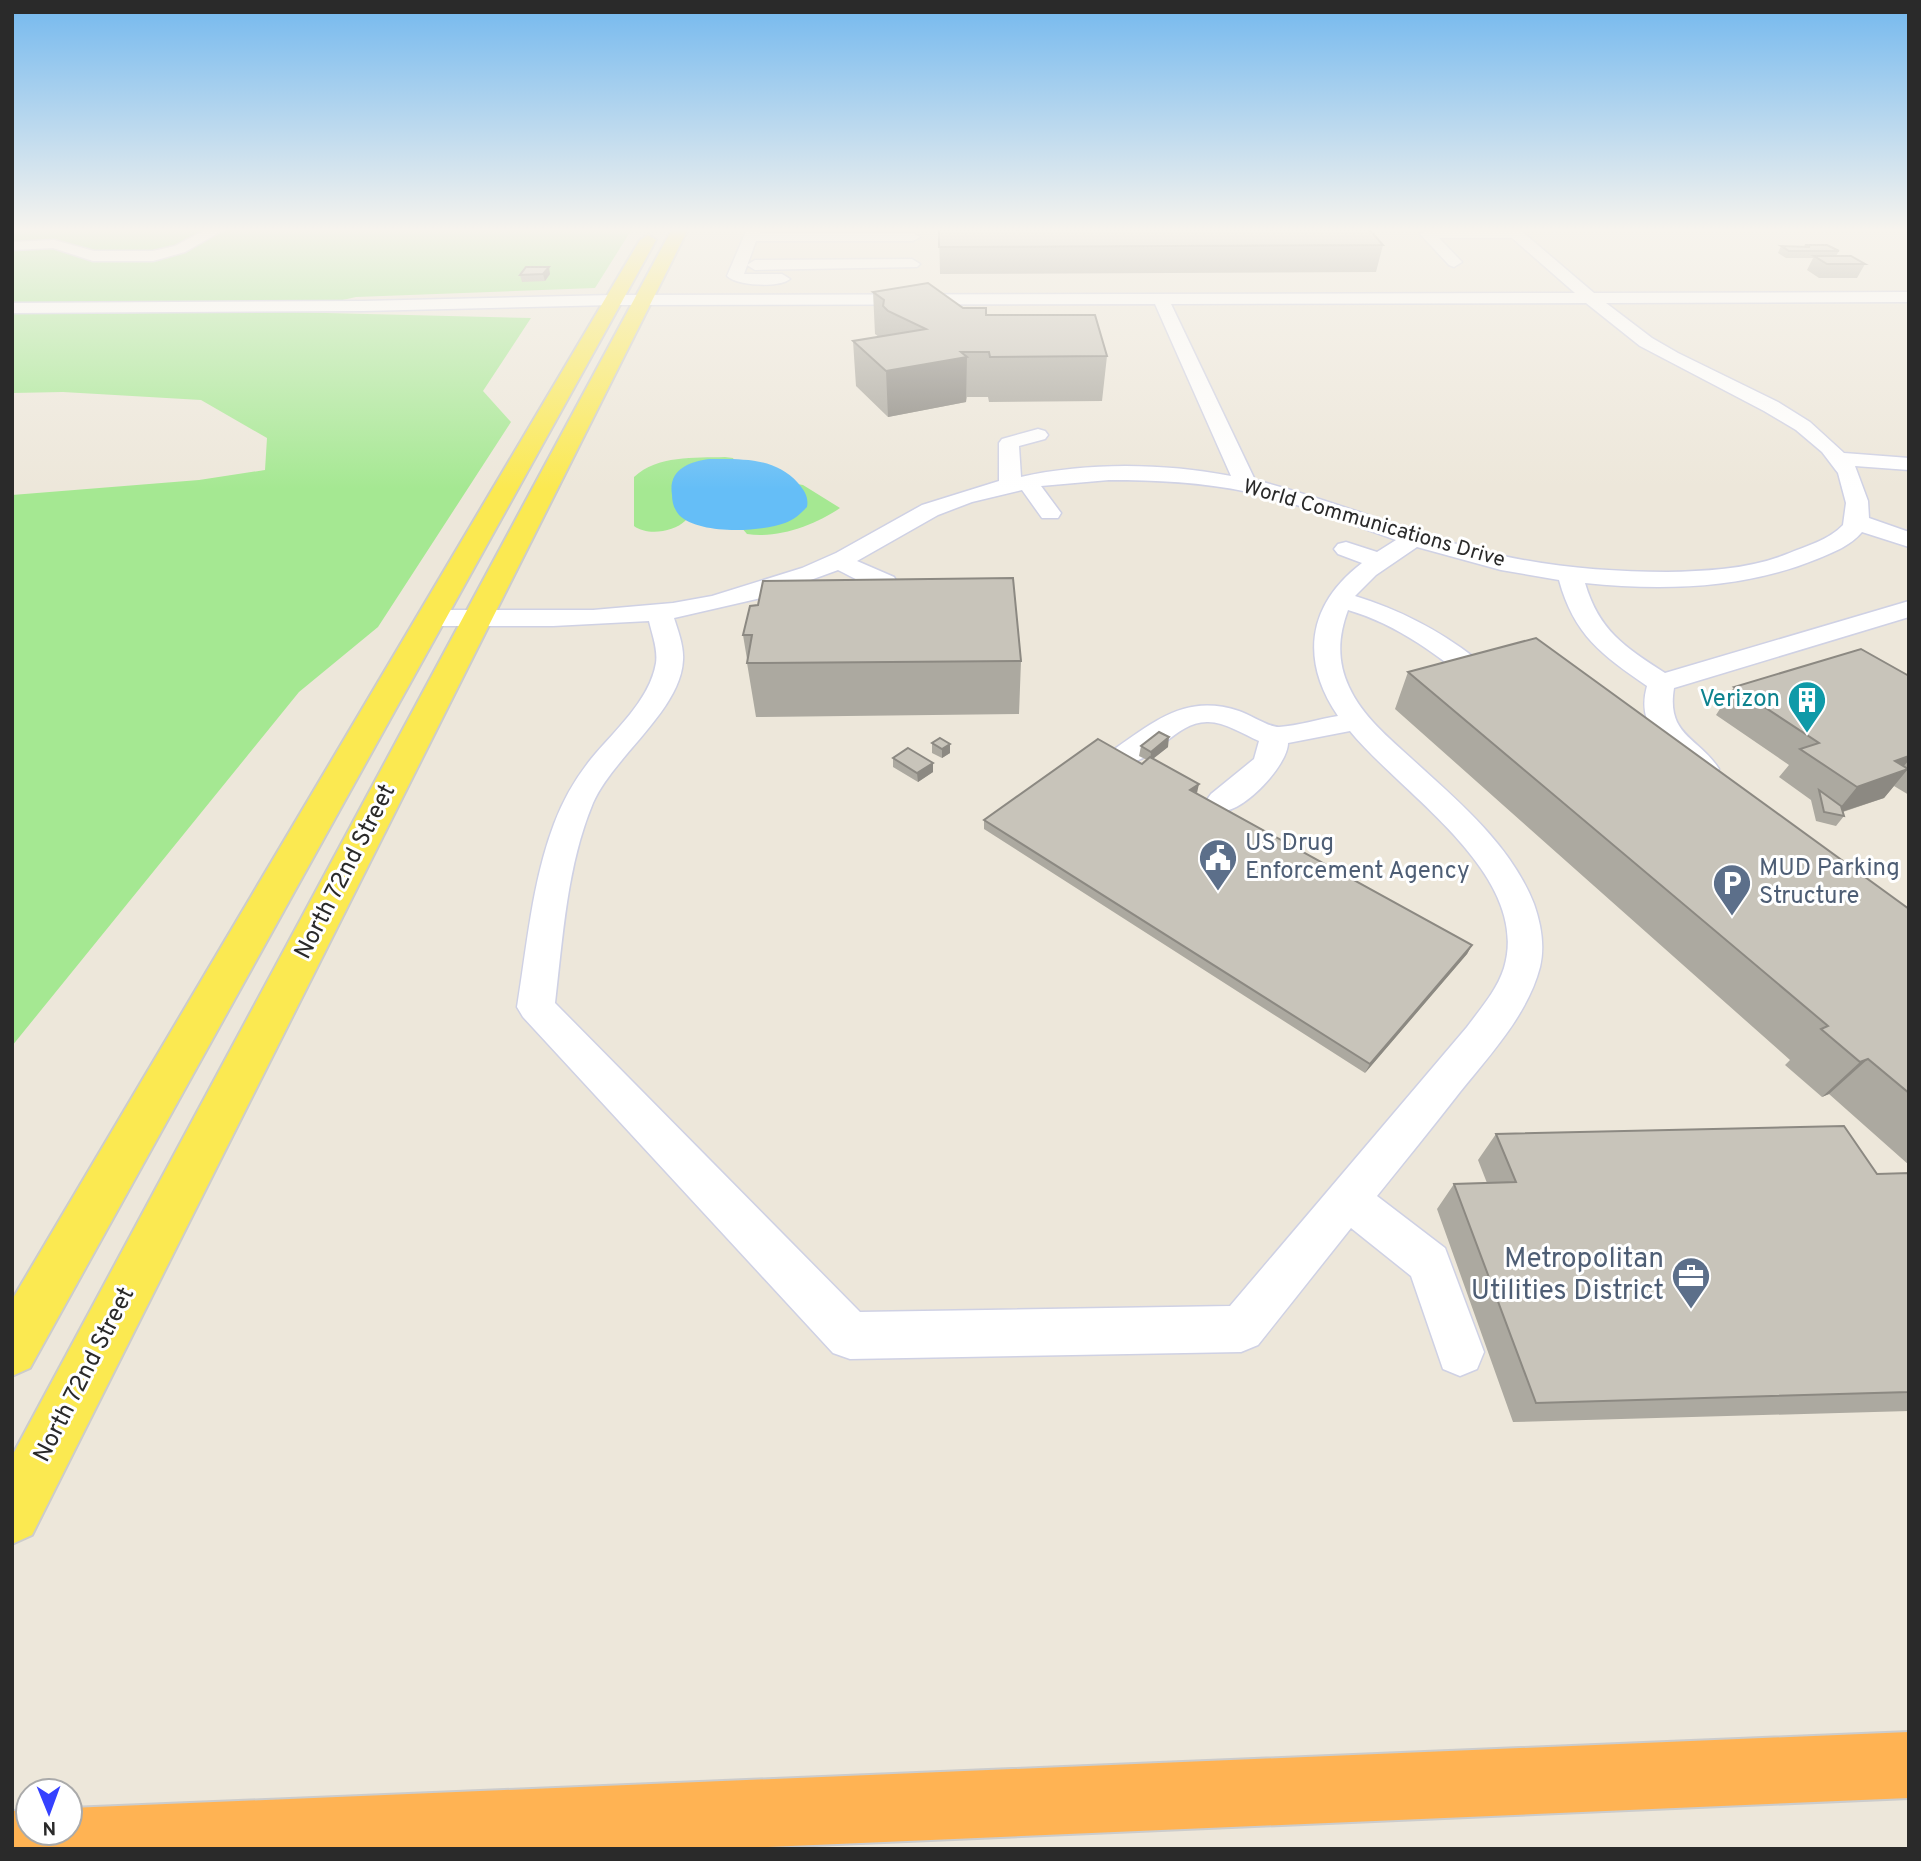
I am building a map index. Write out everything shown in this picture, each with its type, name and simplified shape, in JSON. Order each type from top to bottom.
[{"type":"highway","points":[[12,1845],[1909,1765]]},
{"type":"main road","name":"North 72nd Street","points":[[12,1350],[603,316]]},
{"type":"main road","name":"North 72nd Street","points":[[12,1516],[635,316]]},
{"type":"street","points":[[1169,316],[1245,485]]},
{"type":"street","points":[[1613,316],[1644,341],[1791,419],[1841,459],[1856,488],[1857,522],[1909,540]]},
{"type":"street","points":[[1038,435],[1009,443],[1019,484],[1050,513]]},
{"type":"street","points":[[1841,459],[1909,464]]},
{"type":"street","name":"World Communications Drive","points":[[431,618],[600,618],[660,613],[701,606],[749,594],[838,561],[930,510],[1019,484],[1119,473],[1184,475],[1245,485],[1309,500],[1414,538],[1501,562],[1608,579],[1757,573],[1787,564],[1843,539],[1857,522]]},
{"type":"street","points":[[660,613],[670,661],[665,681],[654,700],[600,764],[579,801],[558,862],[536,1007],[850,1336],[1241,1329],[1481,1038],[1515,988],[1525,945],[1516,900],[1492,859],[1455,817],[1373,740],[1347,710],[1332,681],[1325,653],[1327,627],[1340,600],[1354,582],[1414,538]]},
{"type":"street","points":[[1346,549],[1381,562]]},
{"type":"street","points":[[838,561],[885,582]]},
{"type":"street","points":[[1570,574],[1577,604],[1591,631],[1602,643],[1661,683]]},
{"type":"street","points":[[1340,600],[1377,610],[1406,622],[1445,647],[1489,683]]},
{"type":"street","points":[[1661,683],[1909,609]]},
{"type":"street","points":[[1661,683],[1656,703],[1663,727],[1681,751],[1731,790]]},
{"type":"street","points":[[1127,755],[1178,718],[1190,713],[1223,715],[1243,721],[1273,737],[1356,721]]},
{"type":"street","points":[[1222,802],[1271,760],[1275,746],[1273,737]]},
{"type":"street","points":[[1348,1199],[1429,1263],[1460,1352]]},
{"type":"green space","points":[[12,316],[531,318],[483,391],[511,422],[378,627],[299,692],[12,1046],[12,495],[199,480],[265,470],[267,438],[201,400],[63,392],[12,393]]},
{"type":"green space","points":[[733,458],[735,462],[680,525],[653,532],[634,526],[634,477],[665,461]]},
{"type":"green space","points":[[792,483],[803,485],[840,508],[796,529],[771,534],[747,534],[741,527]]},
{"type":"water","points":[[709,459],[757,461],[779,468],[802,488],[807,497],[807,507],[788,522],[746,530],[715,529],[688,521],[679,515],[674,505],[673,479],[676,473],[687,465]]},
{"type":"building","points":[[898,316],[1095,316],[1107,356],[990,357],[989,352],[961,352],[967,357],[886,371],[853,341],[926,329]]},
{"type":"building","points":[[1013,578],[1021,661],[747,663],[752,635],[743,635],[750,606],[758,605],[763,581]]},
{"type":"building","name":"MUD Parking Structure","points":[[1536,638],[1909,909],[1909,1093],[1868,1059],[1860,1062],[1821,1029],[1828,1026],[1408,672]]},
{"type":"building","points":[[1861,649],[1909,676],[1909,756],[1895,761],[1908,769],[1857,787],[1800,749],[1819,743],[1734,687]]},
{"type":"building","points":[[1159,732],[1169,737],[1151,752],[1141,746]]},
{"type":"building","points":[[940,738],[950,744],[942,749],[932,743]]},
{"type":"building","name":"US Drug Enforcement Agency","points":[[1098,739],[1142,764],[1150,757],[1199,784],[1190,790],[1472,945],[1370,1064],[984,820]]},
{"type":"building","points":[[908,748],[933,763],[917,773],[893,758]]},
{"type":"building","points":[[1819,790],[1841,806],[1844,816],[1824,812]]},
{"type":"building","name":"Metropolitan Utilities District","points":[[1844,1126],[1877,1174],[1909,1173],[1909,1392],[1536,1403],[1454,1184],[1516,1182],[1496,1134]]},
{"type":"place","name":"Verizon","points":[[1807,734]]},
{"type":"place","name":"US Drug Enforcement Agency","points":[[1218,892]]},
{"type":"place","name":"MUD Parking Structure","points":[[1732,917]]},
{"type":"place","name":"Metropolitan Utilities District","points":[[1691,1310]]}]
